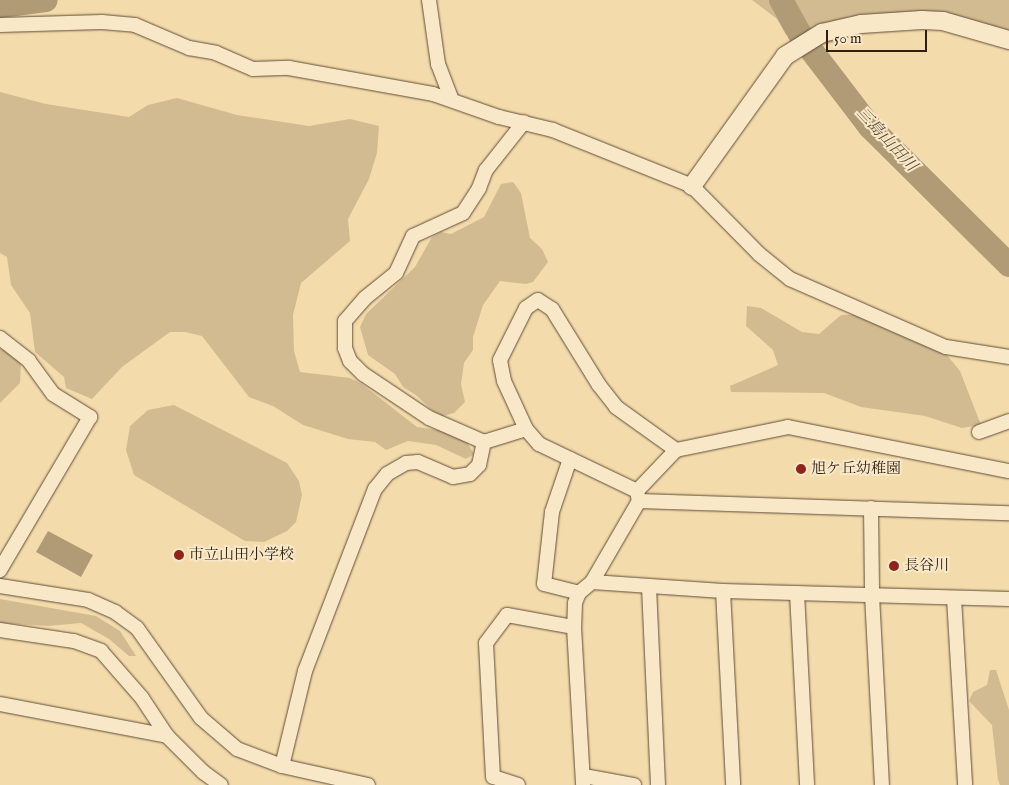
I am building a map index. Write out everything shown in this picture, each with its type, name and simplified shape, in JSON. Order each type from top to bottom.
[{"type":"street","points":[[429,0],[438,64],[451,98]]},
{"type":"street","points":[[692,186],[786,56],[822,33],[861,24],[922,20],[943,22],[1009,40]]},
{"type":"street","points":[[0,25],[124,23],[254,69],[289,68],[451,98],[499,117],[553,130],[692,186],[759,254],[790,278],[946,347],[1009,357]]},
{"type":"street","points":[[524,122],[486,170],[479,188],[464,213],[413,236],[396,273],[349,314],[343,335],[350,361],[363,374],[429,418],[484,442],[526,429]]},
{"type":"street","points":[[676,450],[612,403],[552,309],[538,300],[526,308],[500,360],[504,381],[526,429],[539,444],[638,496],[1009,513]]},
{"type":"street","points":[[0,338],[29,361],[53,394],[90,418],[0,570]]},
{"type":"street","points":[[979,432],[1009,421]]},
{"type":"street","points":[[634,785],[584,781],[574,627],[579,593],[592,582],[638,496],[676,450],[788,427],[1009,470]]},
{"type":"street","points":[[282,766],[305,671],[376,489],[387,474],[406,463],[418,462],[453,477],[470,474],[480,465],[484,442]]},
{"type":"street","points":[[570,459],[552,512],[544,584],[579,593]]},
{"type":"street","points":[[872,508],[872,595],[882,785]]},
{"type":"street","points":[[592,582],[723,591],[1009,599]]},
{"type":"street","points":[[0,586],[88,600],[126,618],[142,636],[200,718],[237,749],[282,766],[368,785]]},
{"type":"street","points":[[649,587],[658,785]]},
{"type":"street","points":[[723,591],[733,785]]},
{"type":"street","points":[[797,593],[807,785]]},
{"type":"street","points":[[954,598],[965,785]]},
{"type":"street","points":[[518,785],[493,777],[487,638],[507,615],[574,627]]},
{"type":"street","points":[[0,630],[74,641],[101,651],[142,698],[167,736],[203,772],[221,785]]},
{"type":"street","points":[[0,704],[167,736]]},
{"type":"shaded area","points":[[752,0],[1009,0],[1009,50],[958,31],[891,26],[820,46],[807,33],[786,35],[777,19]]},
{"type":"shaded area","points":[[0,92],[46,104],[129,117],[148,105],[177,98],[237,115],[309,126],[350,119],[379,126],[377,153],[369,179],[348,219],[350,241],[301,283],[293,315],[294,351],[300,372],[350,378],[362,384],[417,427],[446,431],[467,442],[474,454],[466,459],[436,445],[408,441],[386,450],[375,442],[348,439],[303,425],[273,406],[249,397],[202,336],[185,332],[170,332],[122,367],[92,399],[66,388],[64,377],[35,352],[30,313],[11,285],[7,257],[0,253]]},
{"type":"shaded area","points":[[513,182],[521,193],[530,238],[542,249],[548,262],[533,282],[526,284],[500,281],[483,305],[473,337],[473,350],[464,363],[461,384],[465,402],[454,413],[439,417],[416,395],[403,387],[395,374],[368,355],[360,327],[366,314],[415,267],[432,237],[441,232],[451,234],[484,217],[501,184]]},
{"type":"shaded area","points":[[747,306],[761,308],[802,332],[819,334],[841,315],[870,314],[911,332],[946,354],[960,371],[981,425],[962,428],[925,416],[861,407],[824,393],[731,392],[730,386],[778,365],[773,350],[746,326]]},
{"type":"shaded area","points":[[0,349],[11,352],[21,361],[20,383],[0,403]]},
{"type":"shaded area","points":[[174,405],[287,463],[299,481],[302,495],[296,522],[287,531],[264,542],[245,541],[134,475],[126,450],[130,426],[148,410]]},
{"type":"shaded area","points":[[48,531],[93,555],[81,577],[36,552]]},
{"type":"shaded area","points":[[0,599],[96,616],[120,631],[136,656],[129,656],[109,639],[81,623],[48,626],[0,623]]},
{"type":"shaded area","points":[[990,670],[996,670],[1009,710],[1009,785],[1000,785],[998,780],[992,725],[969,701],[973,692],[987,685]]},
{"type":"waterway","name":"三島山田川","points":[[0,6],[46,0]]},
{"type":"waterway","name":"三島山田川","points":[[781,0],[802,38],[870,127],[1009,265]]},
{"type":"place","name":"旭ケ丘幼稚園","points":[[801,469]]},
{"type":"place","name":"市立山田小学校","points":[[179,555]]},
{"type":"place","name":"長谷川","points":[[894,566]]}]
